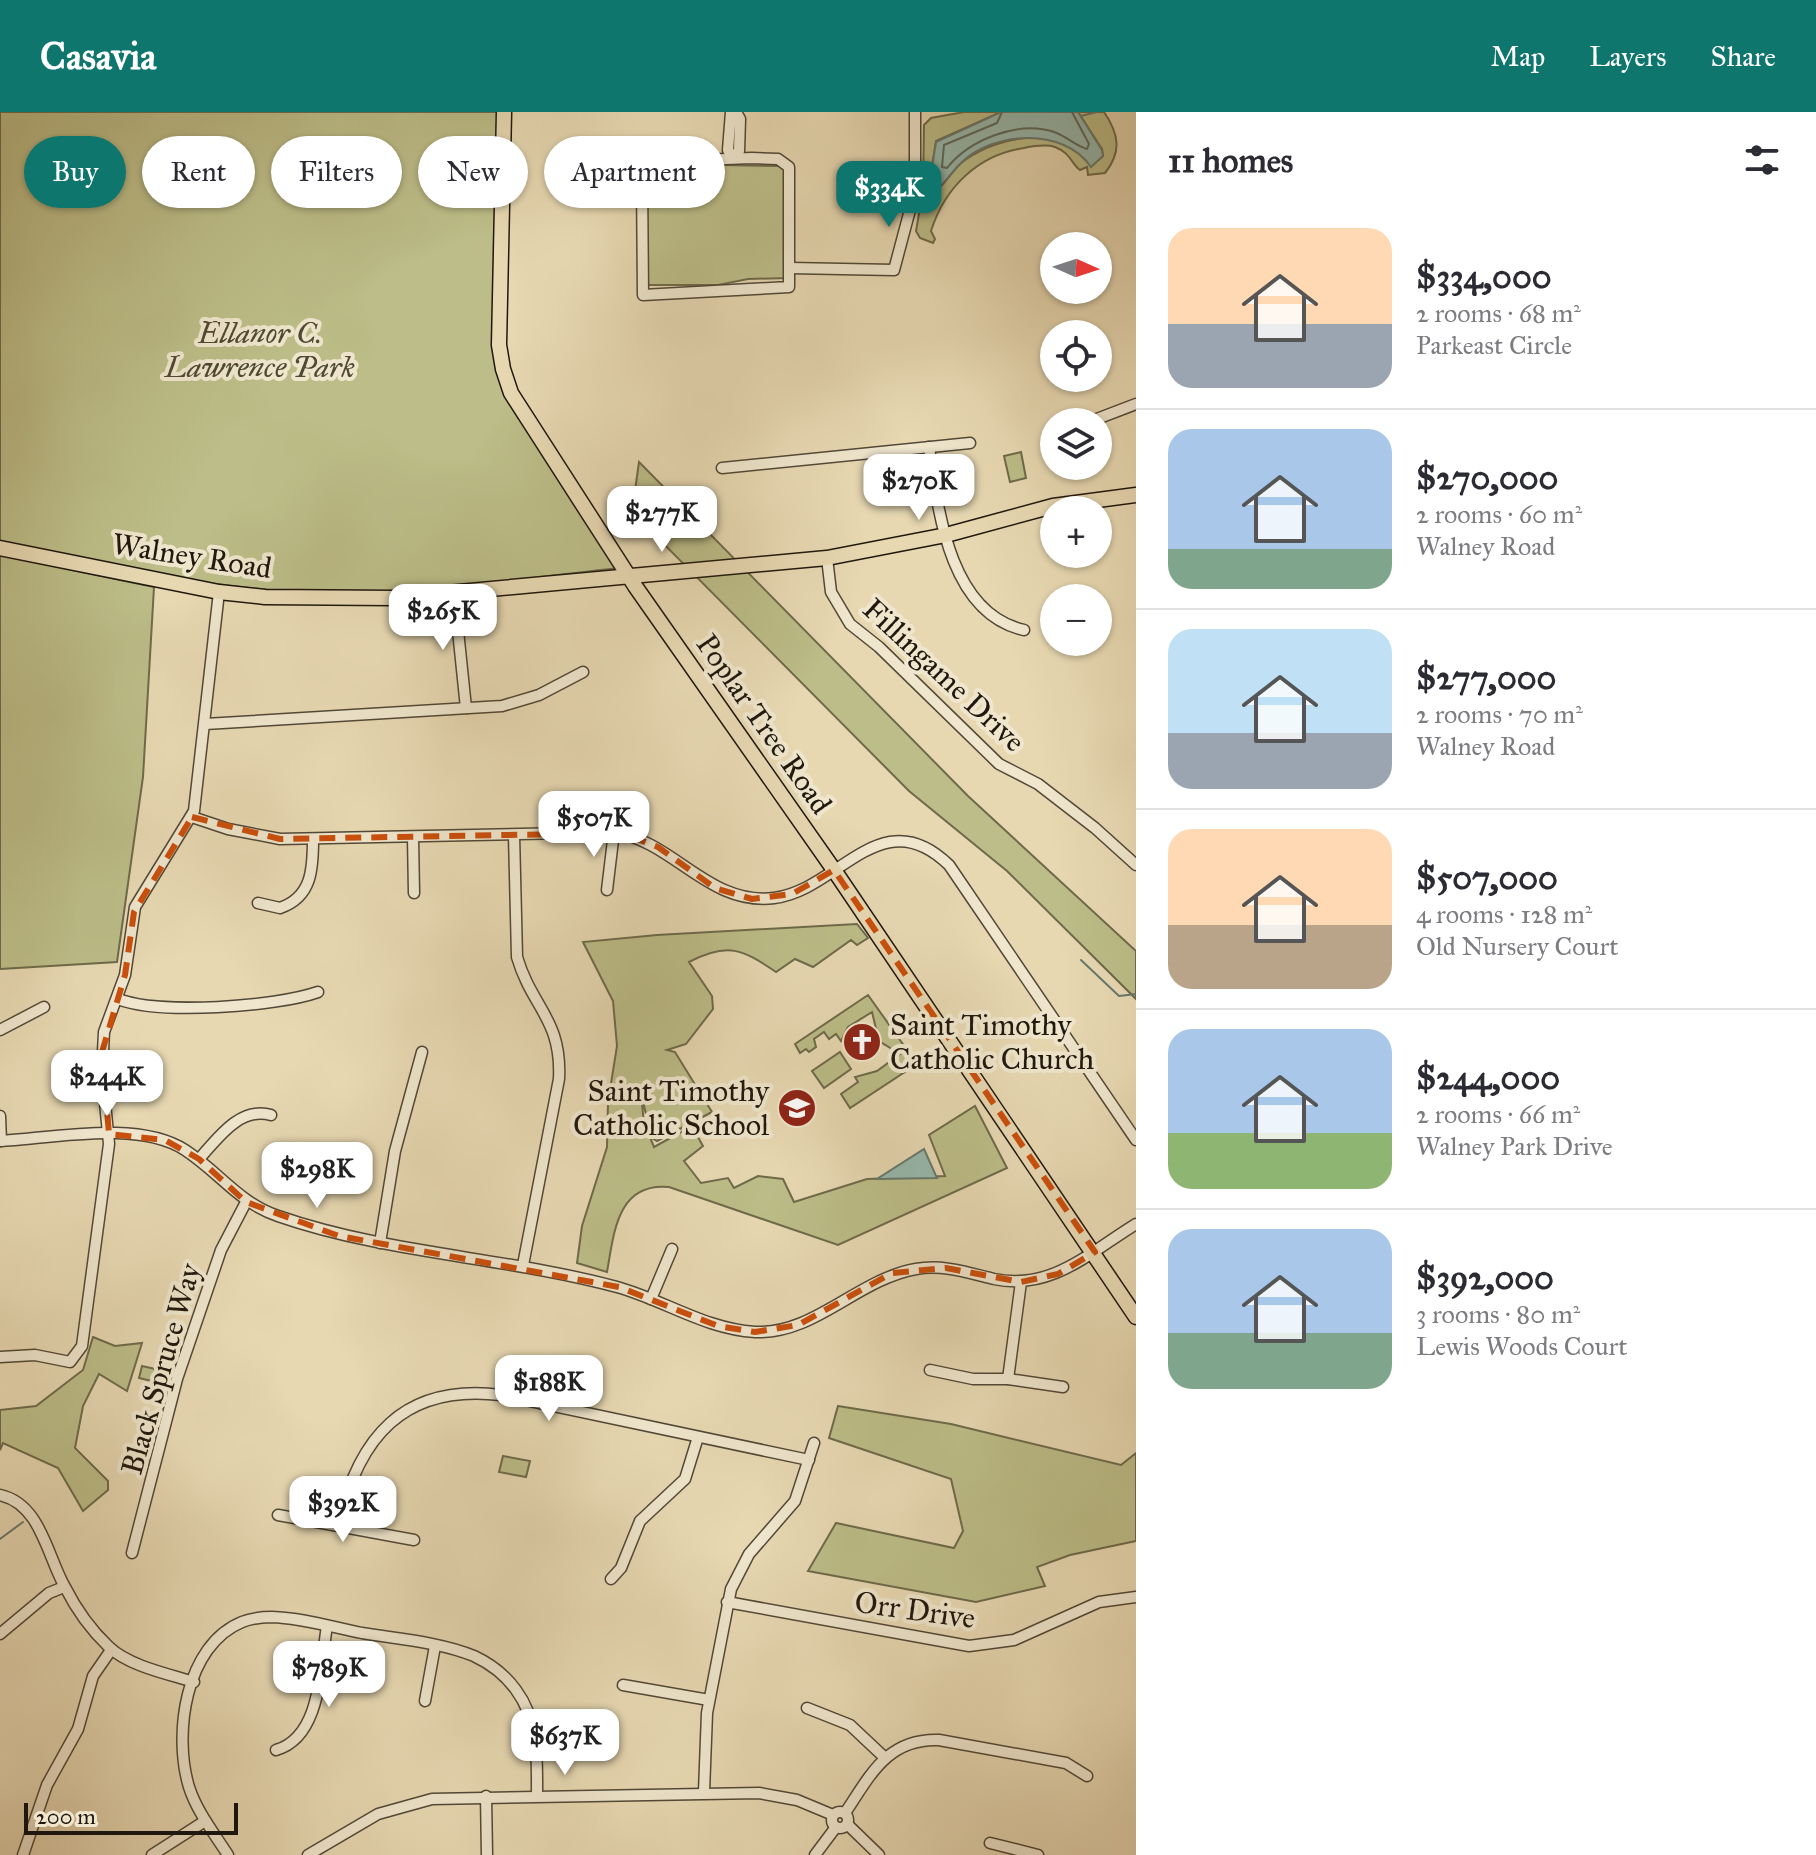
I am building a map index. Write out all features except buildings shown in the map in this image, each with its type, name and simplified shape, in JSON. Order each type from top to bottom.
[{"type":"main road","name":"Poplar Tree Road","points":[[504,112],[499,333],[503,369],[520,407],[629,576],[834,870],[1095,1252],[1136,1317]]},
{"type":"main road","name":"Walney Road","points":[[0,548],[219,592],[265,597],[393,598],[827,558],[946,535],[1053,506],[1136,495]]},
{"type":"street","points":[[733,112],[740,119],[739,151],[733,158]]},
{"type":"street","points":[[790,268],[894,270],[915,191],[915,112]]},
{"type":"street","points":[[778,159],[789,167],[790,268],[789,287],[643,295],[642,179],[646,162],[778,159]]},
{"type":"street","points":[[1112,413],[1136,404]]},
{"type":"street","points":[[722,468],[970,443]]},
{"type":"street","points":[[929,447],[946,535],[960,575],[974,596],[1003,623],[1024,630]]},
{"type":"street","name":"Fillingame Drive","points":[[827,558],[831,592],[850,624],[879,647],[999,764],[1038,784],[1136,865]]},
{"type":"street","points":[[0,1357],[35,1355],[70,1362],[82,1346],[109,1134],[102,1052],[104,1032],[125,975],[135,907],[192,817],[219,592]]},
{"type":"street","points":[[454,592],[466,708]]},
{"type":"street","points":[[205,724],[466,708],[524,701],[583,672]]},
{"type":"street","points":[[192,817],[251,835],[313,839],[614,832],[649,842],[715,888],[743,898],[771,899],[792,894],[864,850],[888,842],[916,844],[941,857],[1136,1140]]},
{"type":"street","points":[[607,890],[614,832]]},
{"type":"street","points":[[514,835],[517,957],[522,975],[547,1013],[560,1053],[559,1079],[523,1265]]},
{"type":"street","points":[[413,837],[414,893]]},
{"type":"street","points":[[258,903],[280,908],[303,893],[312,872],[313,839]]},
{"type":"street","points":[[118,999],[149,1008],[292,1001],[318,992]]},
{"type":"street","points":[[0,1030],[44,1007]]},
{"type":"street","points":[[380,1243],[395,1151],[422,1052]]},
{"type":"street","points":[[199,1159],[223,1132],[246,1116],[257,1111],[271,1115]]},
{"type":"street","points":[[0,1116],[1,1141],[109,1134],[134,1134],[165,1140],[199,1159],[246,1202],[339,1236],[523,1265],[619,1287],[718,1326],[755,1332],[798,1325],[892,1273],[946,1268],[1021,1282],[1058,1274],[1136,1224]]},
{"type":"street","name":"Black Spruce Way","points":[[132,1553],[177,1379],[221,1250],[246,1202]]},
{"type":"street","points":[[651,1299],[672,1249]]},
{"type":"street","points":[[1008,1379],[1021,1282]]},
{"type":"street","points":[[930,1370],[973,1379],[1008,1379],[1063,1387]]},
{"type":"street","points":[[338,1526],[350,1478],[369,1445],[398,1417],[447,1396],[501,1395],[809,1460]]},
{"type":"street","points":[[611,1579],[621,1568],[640,1521],[685,1479],[698,1437]]},
{"type":"street","points":[[704,1792],[709,1700],[727,1602],[749,1554],[795,1501],[814,1443]]},
{"type":"street","points":[[0,1495],[25,1508],[37,1525],[64,1587],[88,1624],[111,1650],[194,1682]]},
{"type":"street","points":[[278,1515],[414,1540]]},
{"type":"street","points":[[0,1634],[49,1593],[64,1587]]},
{"type":"street","name":"Orr Drive","points":[[727,1602],[969,1646],[1014,1640],[1086,1607],[1136,1597]]},
{"type":"street","points":[[228,1855],[205,1821],[190,1790],[182,1755],[183,1724],[194,1682],[212,1644],[240,1623],[273,1617],[435,1646],[482,1660],[518,1692],[535,1733],[537,1795]]},
{"type":"street","points":[[276,1750],[293,1744],[308,1723],[327,1626]]},
{"type":"street","points":[[425,1701],[435,1646]]},
{"type":"street","points":[[23,1855],[47,1785],[78,1729],[93,1676],[111,1650]]},
{"type":"street","points":[[623,1685],[709,1700]]},
{"type":"street","points":[[807,1708],[850,1725],[883,1756]]},
{"type":"street","points":[[815,1855],[843,1821],[883,1756],[912,1742],[939,1740],[1066,1763],[1087,1776]]},
{"type":"street","points":[[308,1855],[360,1822],[404,1805],[432,1799],[704,1792],[782,1796],[843,1821],[879,1855]]},
{"type":"street","points":[[486,1796],[487,1855]]},
{"type":"street","points":[[152,1855],[205,1821]]},
{"type":"street","points":[[990,1843],[1038,1855]]},
{"type":"highlighted area","points":[[192,817],[280,839],[622,833],[658,847],[715,888],[752,899],[792,894],[834,870],[1095,1252],[1058,1274],[1021,1282],[946,1268],[892,1273],[798,1325],[755,1332],[718,1326],[619,1287],[339,1236],[246,1202],[199,1159],[165,1140],[109,1134],[102,1052],[125,975],[134,912]]},
{"type":"green space","name":"Ellanor C. Lawrence Park","points":[[0,112],[497,112],[497,136],[418,136],[418,208],[497,208],[496,328],[505,382],[621,568],[412,590],[300,592],[213,584],[0,545]]},
{"type":"green space","points":[[964,112],[1001,112],[936,141],[930,179],[939,188],[965,160],[979,151],[1013,140],[1048,139],[1064,144],[1079,153],[1091,166],[1103,156],[1102,149],[1078,112],[1104,112],[1115,135],[1114,158],[1105,173],[1088,175],[1087,167],[1080,170],[1065,152],[1051,146],[1024,148],[992,158],[954,187],[931,231],[935,239],[933,243],[920,238],[916,231],[923,191],[924,125],[931,118]]},
{"type":"green space","points":[[725,165],[784,166],[787,278],[748,279],[718,285],[647,285],[647,208],[725,208]]},
{"type":"green space","points":[[1021,452],[1026,478],[1010,482],[1004,456]]},
{"type":"green space","points":[[639,462],[968,796],[1136,951],[1136,999],[1007,871],[909,791],[632,512]]},
{"type":"green space","points":[[0,555],[154,587],[143,777],[117,962],[0,969]]},
{"type":"green space","points":[[857,924],[868,938],[857,945],[851,940],[813,967],[795,959],[776,972],[744,953],[725,950],[689,962],[712,996],[713,1009],[686,1044],[667,1050],[675,1052],[712,1112],[657,1141],[652,1138],[641,1094],[644,1123],[654,1147],[685,1130],[694,1130],[703,1146],[684,1161],[701,1183],[728,1178],[734,1188],[758,1176],[783,1179],[794,1202],[867,1179],[945,1176],[929,1135],[975,1106],[1007,1168],[838,1245],[669,1187],[652,1188],[628,1201],[621,1213],[607,1272],[577,1263],[582,1226],[607,1147],[608,1102],[617,1046],[613,1001],[583,942]]},
{"type":"green space","points":[[868,995],[917,1064],[850,1108],[841,1094],[858,1082],[855,1077],[877,1071],[900,1054],[879,1041],[872,1012],[848,1027],[841,1041],[836,1034],[829,1039],[824,1032],[814,1039],[816,1047],[809,1052],[806,1049],[800,1053],[795,1044]]},
{"type":"green space","points":[[840,1052],[851,1069],[824,1088],[812,1071]]},
{"type":"green space","points":[[93,1337],[115,1346],[142,1343],[127,1391],[99,1374],[83,1406],[75,1448],[108,1481],[108,1490],[83,1511],[58,1468],[3,1443],[0,1450],[0,1410],[36,1406],[83,1370]]},
{"type":"green space","points":[[142,1366],[164,1371],[160,1383],[139,1378]]},
{"type":"green space","points":[[838,1406],[951,1424],[1121,1465],[1136,1453],[1136,1541],[1070,1555],[1037,1567],[1045,1586],[976,1602],[808,1571],[836,1523],[954,1548],[963,1531],[951,1479],[829,1438]]},
{"type":"green space","points":[[503,1456],[530,1461],[526,1477],[499,1472]]},
{"type":"water","points":[[1001,112],[1078,112],[1103,156],[1091,167],[1079,154],[1064,145],[1028,138],[1009,140],[975,152],[935,191],[930,180],[936,142]]},
{"type":"water","points":[[924,1149],[937,1178],[877,1179]]},
{"type":"waterway","points":[[1081,116],[1097,112]]},
{"type":"waterway","points":[[1081,960],[1119,996],[1136,994]]},
{"type":"waterway","points":[[0,1539],[23,1522]]},
{"type":"place","name":"Saint Timothy Catholic Church","points":[[862,1042]]},
{"type":"place","name":"Saint Timothy Catholic School","points":[[797,1108]]}]
